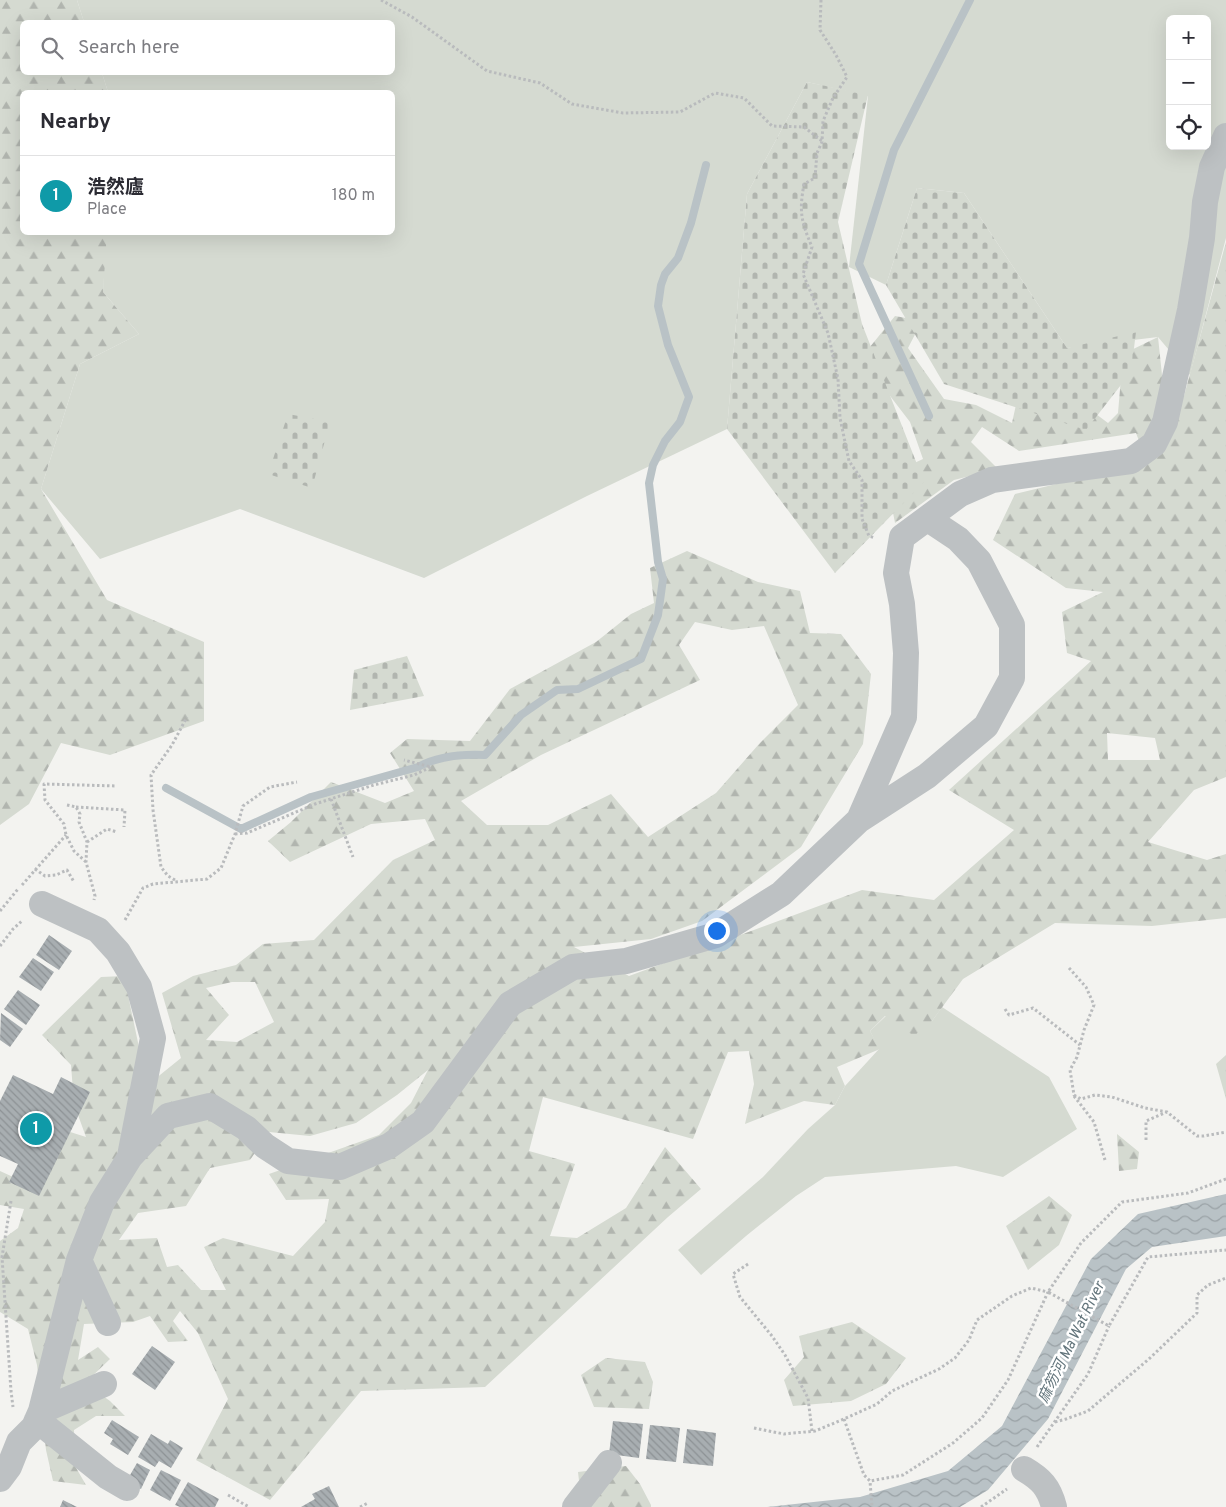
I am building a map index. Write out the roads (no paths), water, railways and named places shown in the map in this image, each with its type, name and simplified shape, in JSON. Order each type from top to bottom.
[{"type":"street","points":[[859,820],[904,717],[906,653],[902,604],[896,574],[902,538],[960,494],[992,480],[1131,461],[1154,444],[1165,422],[1190,310],[1202,238],[1205,202],[1212,167],[1226,136]]},
{"type":"street","points":[[0,1479],[9,1467],[19,1442],[34,1427],[39,1416],[79,1260],[102,1202],[130,1157],[168,1116],[210,1106],[246,1128],[265,1146],[288,1161],[340,1167],[389,1146],[423,1122],[510,1004],[573,967],[626,961],[716,935],[781,894],[859,820],[927,776],[986,726],[1012,678],[1012,625],[979,561],[958,539],[928,519]]},
{"type":"street","points":[[42,904],[98,930],[118,952],[139,987],[153,1038],[130,1157]]},
{"type":"street","points":[[79,1260],[108,1323]]},
{"type":"street","points":[[39,1416],[104,1384]]},
{"type":"street","points":[[39,1416],[108,1477],[127,1488]]},
{"type":"street","points":[[575,1507],[609,1463]]},
{"type":"street","points":[[1024,1469],[1040,1478],[1051,1496],[1054,1507]]},
{"type":"water","name":"麻笏河 Ma Wat River","points":[[1226,1194],[1226,1236],[1152,1247],[1126,1269],[1048,1419],[988,1490],[960,1507],[767,1507],[860,1497],[948,1471],[1002,1426],[1091,1259],[1138,1214]]},
{"type":"waterway","points":[[929,416],[859,264],[894,150],[970,0]]},
{"type":"waterway","points":[[166,788],[241,829],[311,797],[418,767],[442,758],[459,755],[485,755],[521,715],[557,690],[578,689],[641,659],[658,615],[663,579],[658,562],[649,483],[653,465],[665,441],[680,422],[689,397],[668,345],[658,306],[661,285],[665,274],[678,258],[691,223],[706,165]]},
{"type":"place","name":"浩然廬","points":[[36,1129]]}]
